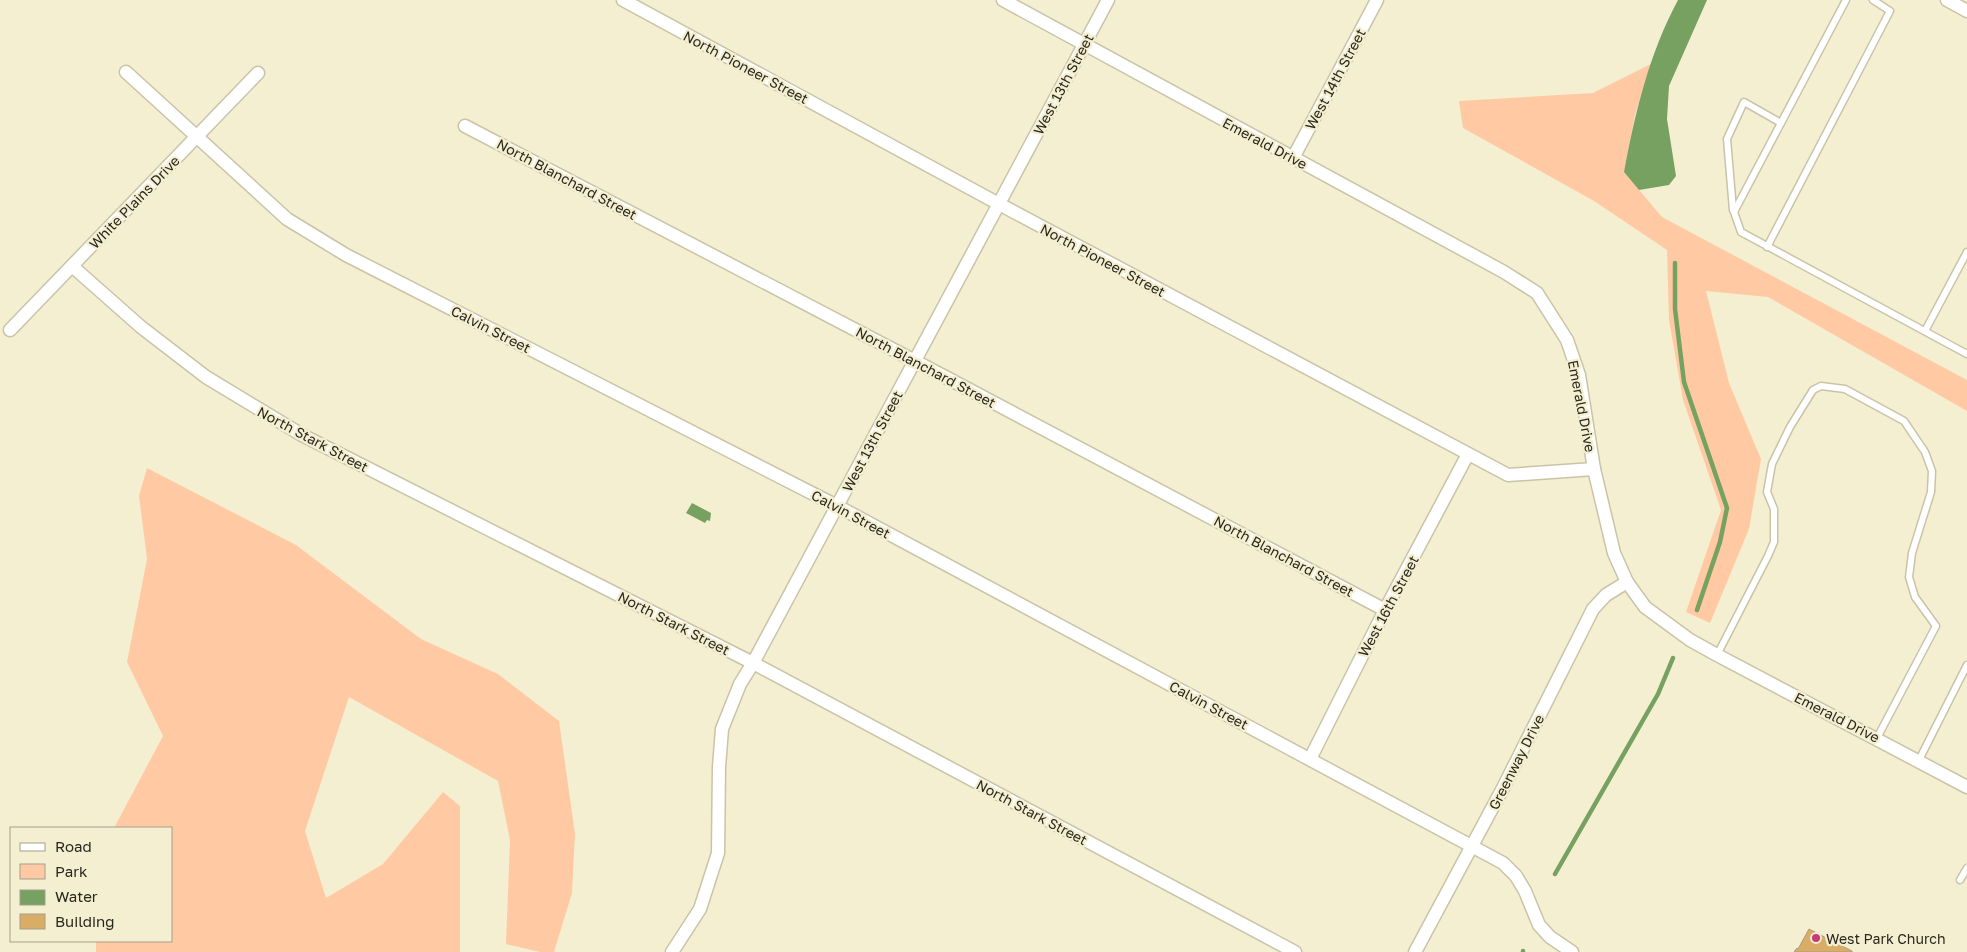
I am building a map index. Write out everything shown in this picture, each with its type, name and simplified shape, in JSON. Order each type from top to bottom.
[{"type":"street","name":"North Pioneer Street","points":[[623,0],[999,204],[1508,475],[1594,469]]},
{"type":"street","name":"Emerald Drive","points":[[1003,0],[1504,272],[1537,293],[1567,340],[1579,375],[1594,469],[1614,553],[1627,582],[1645,607],[1690,640],[1967,787]]},
{"type":"street","name":"West 13th Street","points":[[672,952],[700,908],[718,853],[719,767],[722,729],[740,684],[1108,0]]},
{"type":"street","name":"West 14th Street","points":[[1293,158],[1377,0]]},
{"type":"street","points":[[1947,0],[1967,11]]},
{"type":"street","name":"Calvin Street","points":[[126,72],[287,219],[346,255],[837,506],[1503,863],[1516,876],[1525,891],[1539,925],[1550,938],[1572,952]]},
{"type":"street","name":"White Plains Drive","points":[[10,330],[258,73]]},
{"type":"street","name":"North Blanchard Street","points":[[465,126],[915,361],[1385,610]]},
{"type":"street","name":"North Stark Street","points":[[72,266],[141,327],[206,377],[236,397],[302,435],[753,663],[1295,952]]},
{"type":"street","name":"West 16th Street","points":[[1310,759],[1385,610],[1468,454]]},
{"type":"street","name":"Greenway Drive","points":[[1415,952],[1503,788],[1593,609],[1606,595],[1627,582]]},
{"type":"lane","points":[[1734,212],[1846,0]]},
{"type":"lane","points":[[1768,247],[1890,12],[1873,0]]},
{"type":"lane","points":[[1781,123],[1744,102],[1727,139],[1734,212],[1741,232],[1967,354]]},
{"type":"lane","points":[[1925,331],[1967,252]]},
{"type":"lane","points":[[1717,655],[1774,542],[1774,509],[1767,492],[1772,464],[1790,427],[1814,390],[1821,386],[1845,389],[1904,420],[1925,452],[1932,471],[1931,492],[1912,553],[1909,577],[1915,597],[1936,626],[1877,738]]},
{"type":"lane","points":[[1919,760],[1967,665]]},
{"type":"lane","points":[[1960,880],[1967,868]]},
{"type":"green space","points":[[1651,64],[1635,115],[1624,172],[1662,217],[1967,380],[1967,411],[1768,297],[1706,291],[1729,383],[1761,459],[1749,529],[1710,623],[1686,612],[1721,510],[1683,400],[1669,320],[1667,250],[1594,201],[1463,128],[1459,101],[1593,93]]},
{"type":"green space","points":[[147,468],[296,545],[421,639],[498,674],[559,721],[575,834],[572,893],[554,952],[540,952],[506,944],[510,840],[498,781],[349,697],[305,831],[326,898],[383,864],[443,792],[460,806],[460,952],[96,952],[96,942],[172,942],[172,827],[115,827],[163,736],[127,662],[147,559],[139,496]]},
{"type":"water","points":[[1678,0],[1707,0],[1669,86],[1667,119],[1676,176],[1669,185],[1639,190],[1624,172],[1628,150],[1638,106],[1651,63]]},
{"type":"water","points":[[692,503],[711,513],[710,521],[707,520],[705,523],[686,513]]},
{"type":"building","name":"West Park Church","points":[[1809,929],[1852,952],[1794,952],[1798,949]]},
{"type":"waterway","points":[[1675,263],[1675,309],[1684,382],[1727,508],[1720,542],[1697,610]]},
{"type":"waterway","points":[[1555,874],[1658,694],[1673,658]]},
{"type":"place","name":"West Park Church","points":[[1816,938]]}]
